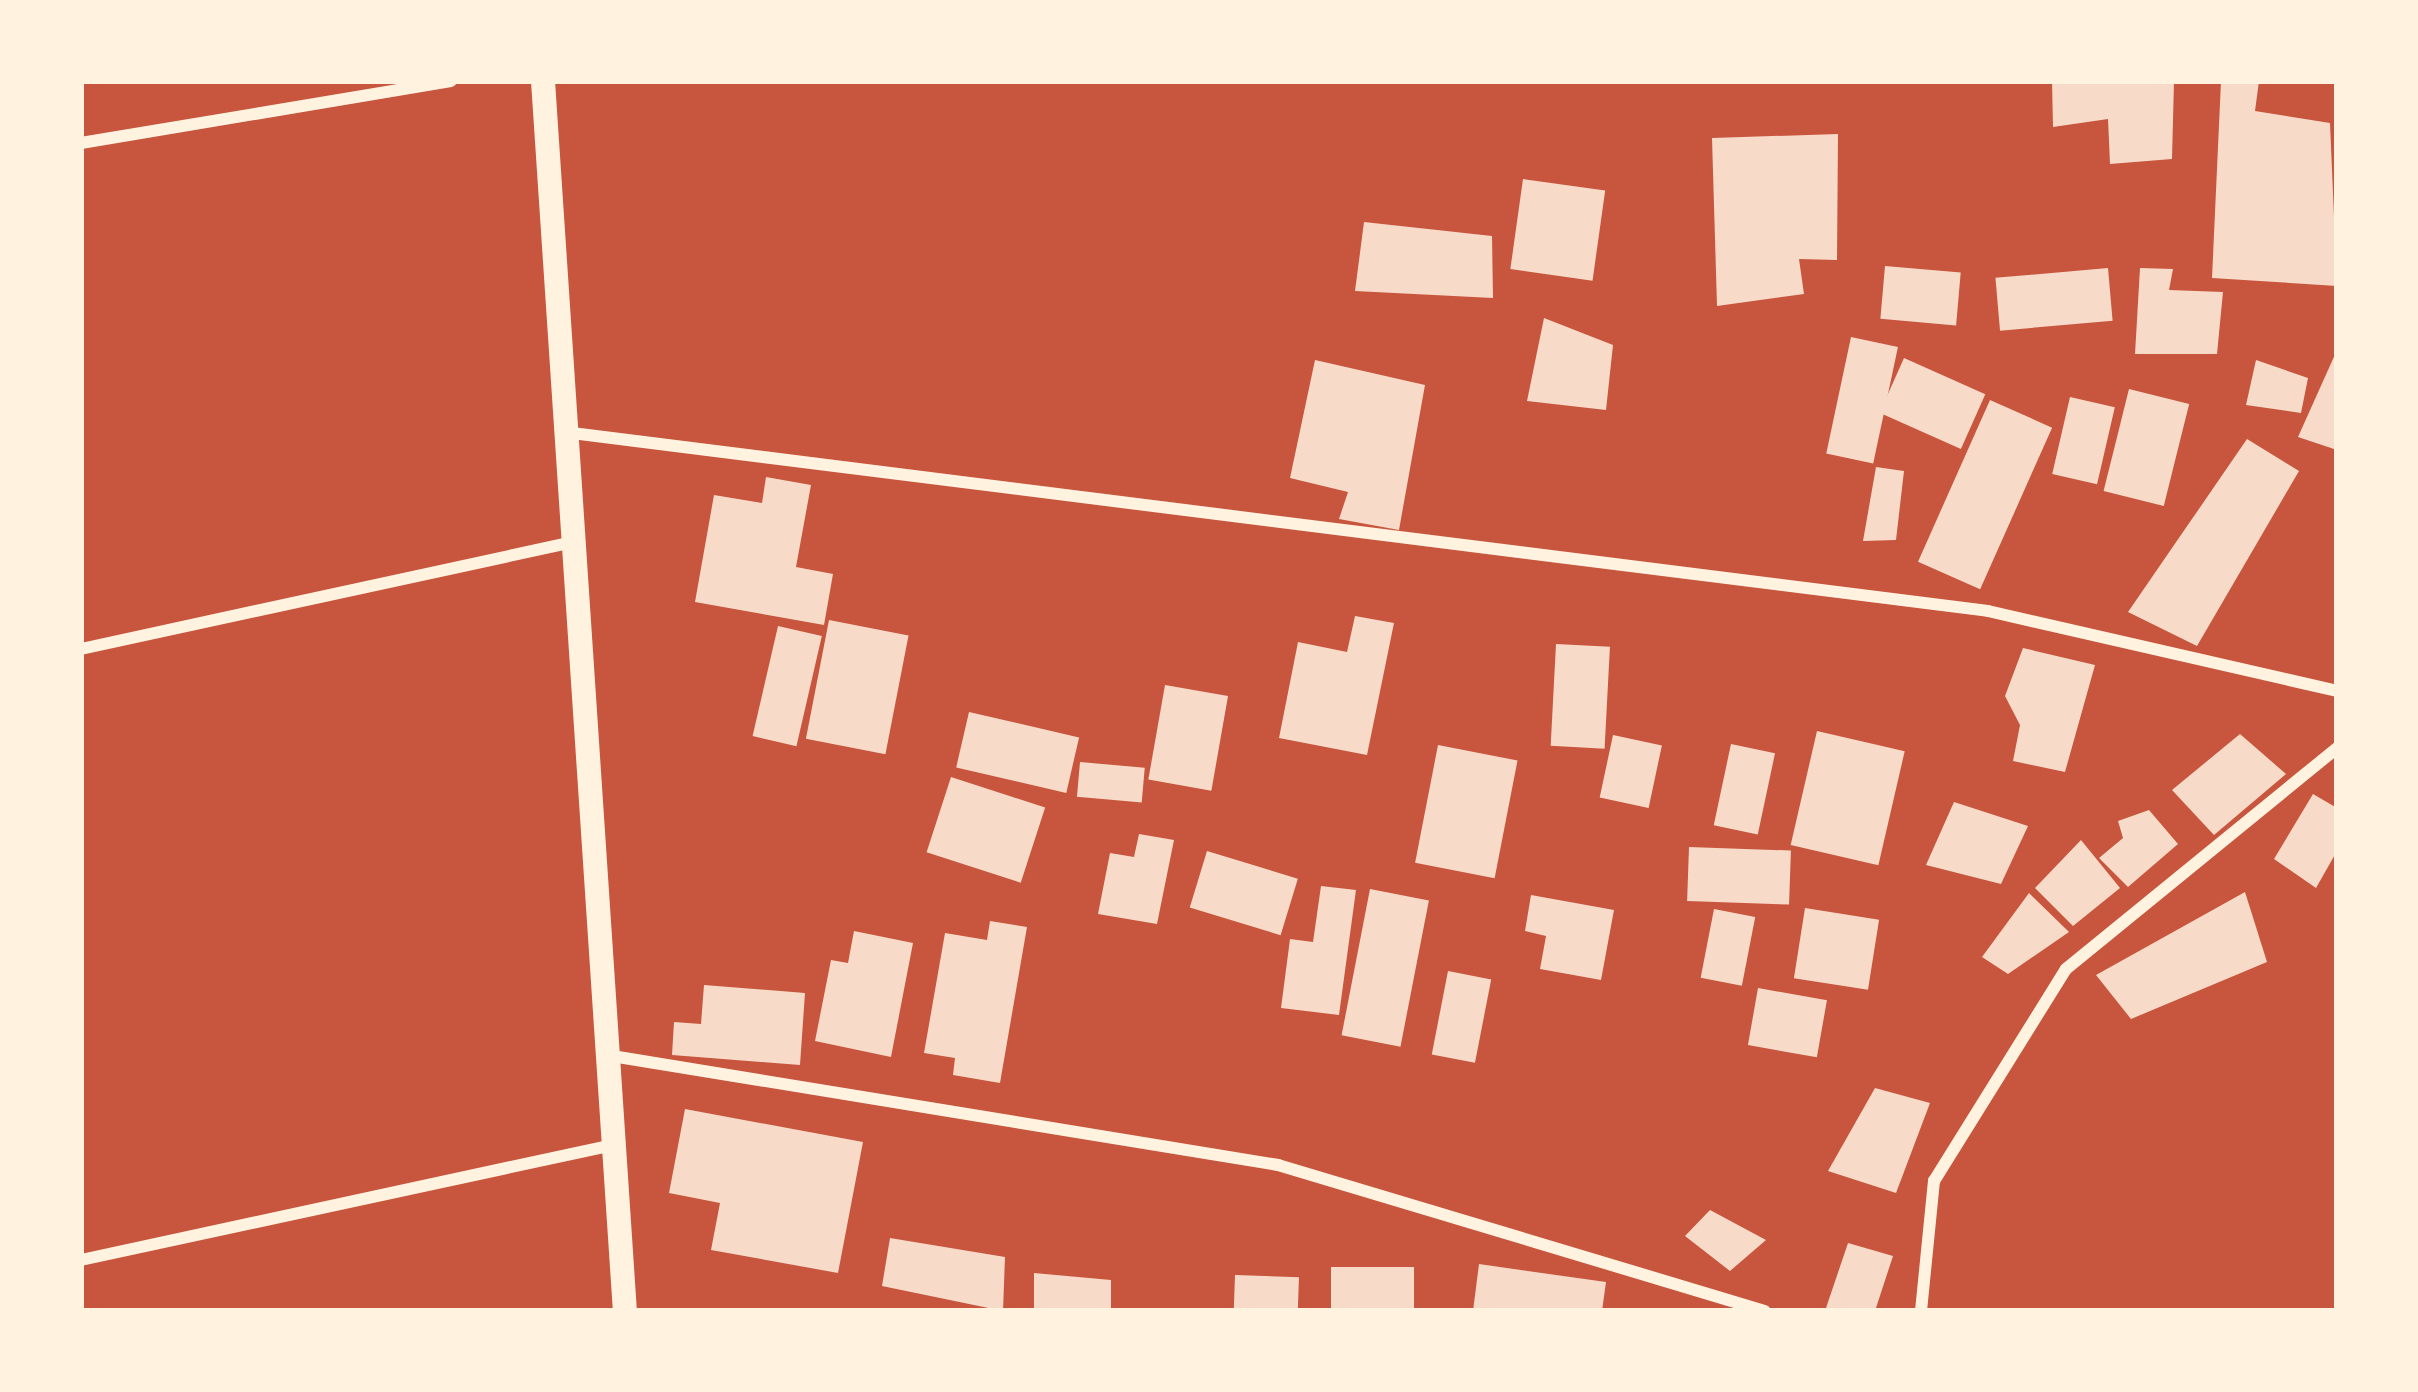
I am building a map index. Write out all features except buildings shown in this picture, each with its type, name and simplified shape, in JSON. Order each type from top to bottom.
[{"type":"main road","points":[[543,81],[572,433],[626,1311]]},
{"type":"street","points":[[81,142],[451,81]]},
{"type":"street","points":[[572,433],[1988,611],[2337,691]]},
{"type":"street","points":[[81,649],[579,541]]},
{"type":"street","points":[[1921,1311],[1934,1181],[2066,969],[2337,748]]},
{"type":"street","points":[[612,1056],[1278,1165],[1766,1311]]},
{"type":"street","points":[[81,1261],[614,1144]]}]
